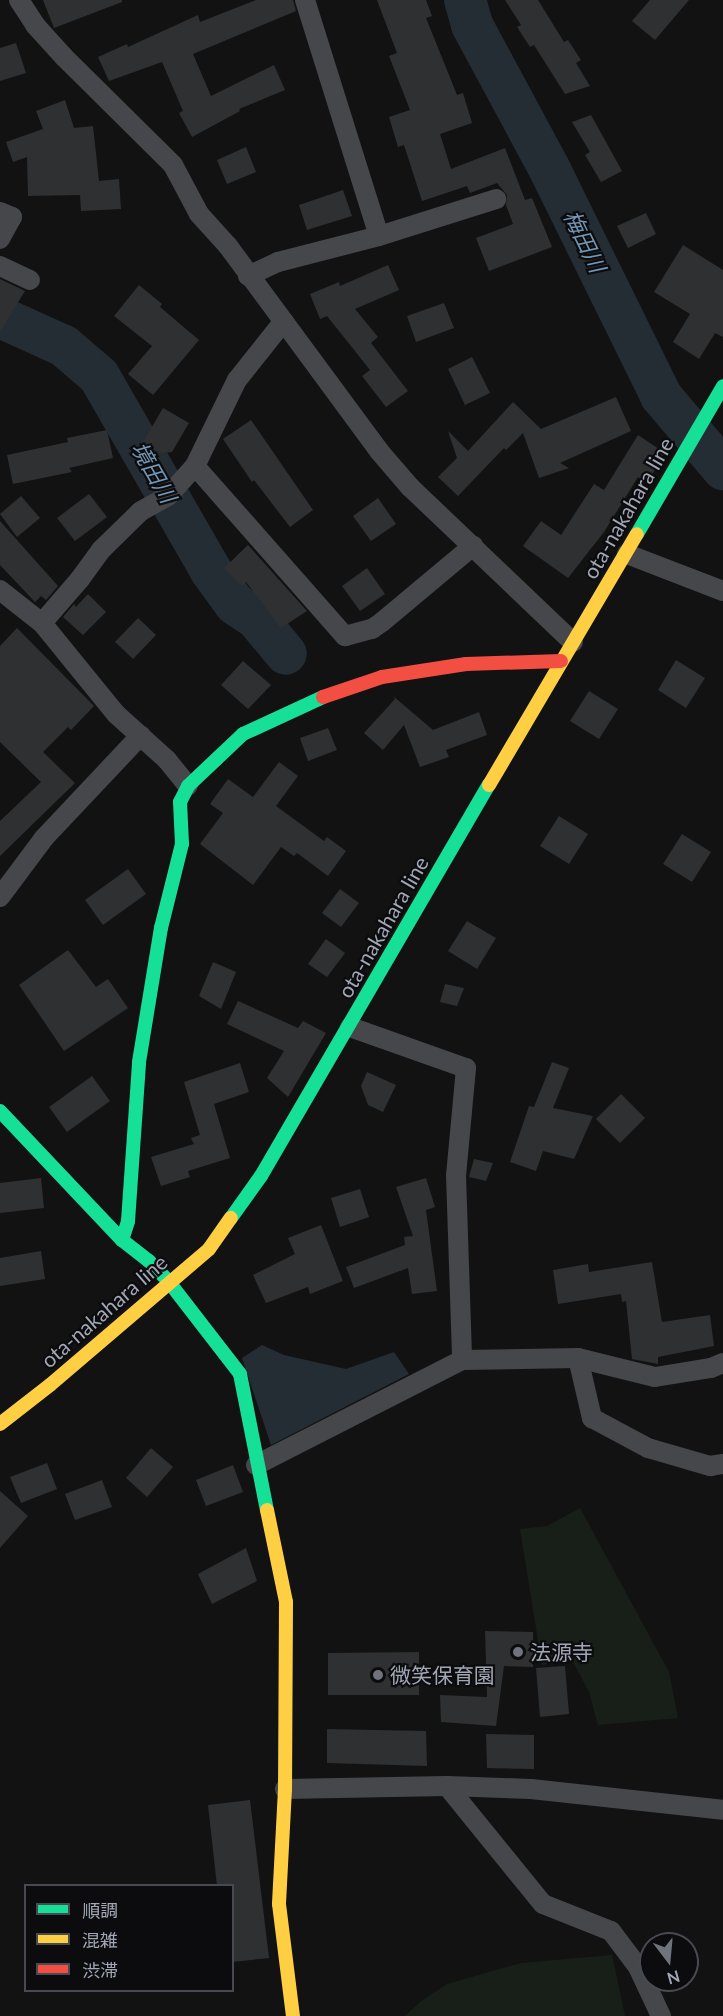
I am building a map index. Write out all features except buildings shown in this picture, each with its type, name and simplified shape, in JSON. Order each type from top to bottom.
[{"type":"street","points":[[19,0],[35,25],[64,57],[173,165],[199,214],[228,246],[379,451],[410,487],[573,642]]},
{"type":"street","points":[[305,0],[379,236]]},
{"type":"street","points":[[248,276],[278,262],[379,236],[496,199]]},
{"type":"street","points":[[0,212],[12,217],[0,239]]},
{"type":"street","points":[[0,266],[30,280]]},
{"type":"street","points":[[42,623],[80,579],[101,550],[141,511],[168,496],[195,466],[237,380],[284,321]]},
{"type":"street","name":"ota-nakahara line","points":[[0,1424],[50,1385],[209,1249],[261,1176],[350,1027],[561,661],[627,554],[723,386]]},
{"type":"street","points":[[195,466],[345,636],[372,629],[382,622],[473,546]]},
{"type":"street","points":[[627,554],[723,591]]},
{"type":"street","points":[[0,590],[42,623],[116,714],[167,760],[188,786]]},
{"type":"street","points":[[122,1240],[128,1221],[139,1062],[162,928],[182,844],[180,802],[188,786],[243,734],[331,693],[382,678],[466,664],[561,661]]},
{"type":"street","points":[[0,897],[44,837],[141,735]]},
{"type":"street","points":[[350,1027],[466,1068],[456,1175],[462,1360]]},
{"type":"street","points":[[0,1111],[122,1240],[149,1261],[169,1282],[240,1374],[256,1465],[286,1602],[285,1789],[279,1904],[293,2016]]},
{"type":"street","points":[[256,1465],[462,1360],[578,1358],[655,1377],[711,1368],[723,1363]]},
{"type":"street","points":[[578,1358],[591,1418],[648,1448],[710,1466],[723,1464]]},
{"type":"street","points":[[285,1789],[447,1786],[531,1788],[723,1810]]},
{"type":"street","points":[[447,1786],[543,1904],[611,1931],[638,1967],[661,2016]]},
{"type":"shaded area","points":[[262,1345],[284,1355],[346,1369],[394,1352],[409,1374],[271,1445],[242,1358]]},
{"type":"shaded area","points":[[580,1508],[669,1672],[678,1718],[598,1725],[589,1692],[572,1660],[542,1665],[520,1529],[547,1526]]},
{"type":"shaded area","points":[[612,1955],[625,2016],[405,2016],[421,2001],[447,1984],[521,1963]]},
{"type":"waterway","name":"梅田川","points":[[465,0],[472,25],[551,172],[661,396],[723,469]]},
{"type":"waterway","name":"境田川","points":[[0,317],[64,346],[99,376],[211,571],[235,604],[257,619],[286,654]]},
{"type":"traffic: fast","points":[[637,534],[723,386]]},
{"type":"traffic: fast","points":[[122,1240],[128,1221],[139,1062],[161,928],[182,844],[180,802],[188,786],[243,734],[323,697]]},
{"type":"traffic: fast","points":[[231,1218],[261,1176],[489,785]]},
{"type":"traffic: fast","points":[[0,1111],[122,1240],[149,1261],[169,1282],[240,1374],[267,1510]]},
{"type":"traffic: slow","points":[[489,785],[637,534]]},
{"type":"traffic: slow","points":[[0,1424],[50,1385],[209,1249],[231,1218]]},
{"type":"traffic: slow","points":[[267,1510],[286,1602],[285,1789],[279,1904],[293,2016]]},
{"type":"traffic: jam","points":[[323,697],[382,677],[466,664],[561,661]]},
{"type":"place","name":"法源寺","points":[[518,1652]]},
{"type":"place","name":"微笑保育園","points":[[378,1675]]}]
